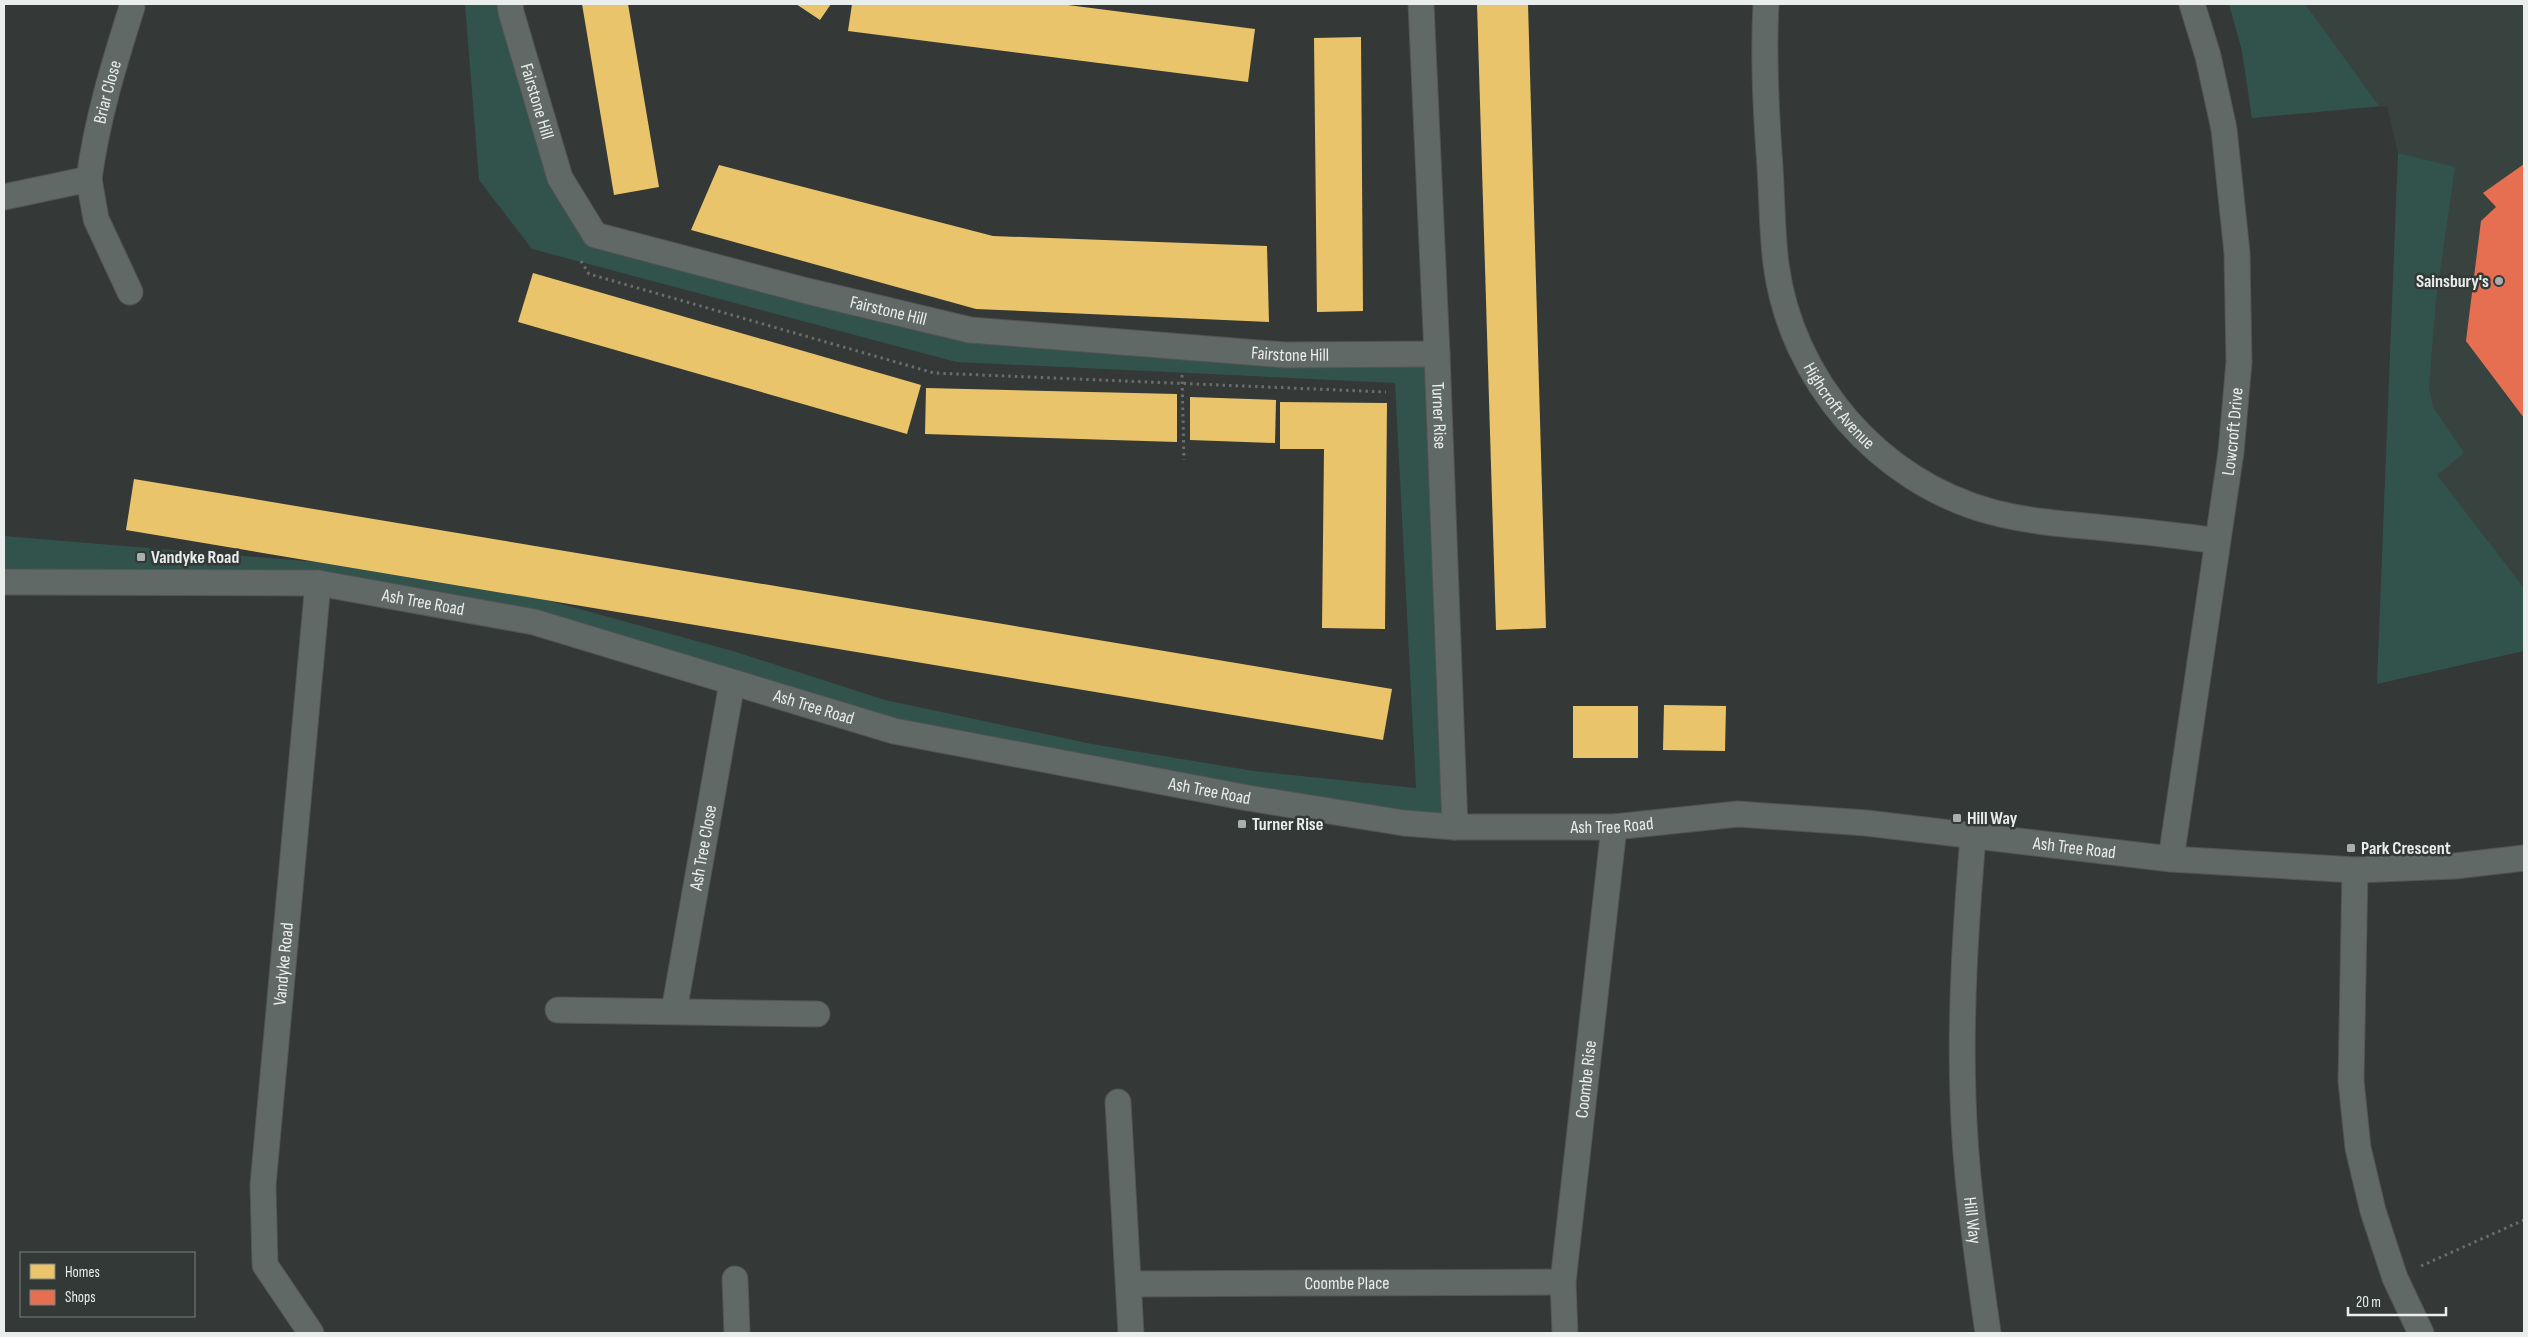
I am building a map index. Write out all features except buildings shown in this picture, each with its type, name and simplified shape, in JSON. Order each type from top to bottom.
[{"type":"street","name":"Fairstone Hill","points":[[510,4],[510,12],[560,178],[595,235],[808,291],[970,330],[1285,355],[1437,354]]},
{"type":"street","name":"Turner Rise","points":[[1421,4],[1437,354],[1455,827]]},
{"type":"street","name":"Highcroft Avenue","points":[[1766,4],[1763,63],[1776,264],[1789,320],[1808,366],[1839,412],[1870,444],[1909,475],[1947,497],[1991,512],[2031,520],[2217,541]]},
{"type":"street","name":"Lowcroft Drive","points":[[2171,859],[2231,452],[2239,362],[2237,253],[2224,129],[2208,56],[2192,4]]},
{"type":"street","name":"Briar Close","points":[[130,292],[96,219],[89,179],[94,137],[107,84],[132,7]]},
{"type":"street","points":[[4,197],[89,179]]},
{"type":"street","name":"Ash Tree Road","points":[[4,582],[318,583],[534,622],[894,731],[1248,798],[1404,822],[1455,827],[1614,827],[1738,814],[1866,822],[2171,859],[2355,870],[2455,866],[2524,858]]},
{"type":"street","name":"Vandyke Road","points":[[311,1333],[265,1265],[263,1185],[318,583]]},
{"type":"street","name":"Ash Tree Close","points":[[674,1011],[732,683]]},
{"type":"street","name":"Coombe Rise","points":[[1564,1333],[1563,1282],[1614,827]]},
{"type":"street","name":"Hill Way","points":[[1973,836],[1965,930],[1963,1098],[1973,1228],[1988,1333]]},
{"type":"street","points":[[2355,870],[2351,1081],[2358,1148],[2373,1211],[2395,1278],[2421,1333]]},
{"type":"street","points":[[558,1010],[817,1014]]},
{"type":"street","points":[[1118,1102],[1131,1333]]},
{"type":"street","points":[[735,1279],[736,1333]]},
{"type":"street","name":"Coombe Place","points":[[1129,1284],[1563,1282]]},
{"type":"path","points":[[1181,347],[1184,460]]},
{"type":"path","points":[[2395,1278],[2524,1220]]},
{"type":"shaded area","points":[[2229,4],[2524,4],[2524,637],[2377,684],[2398,153],[2387,106],[2252,118],[2242,51]]},
{"type":"green space","points":[[465,4],[510,4],[560,178],[595,235],[970,330],[1437,354],[1455,827],[894,731],[534,622],[318,583],[4,582],[4,536],[353,565],[539,598],[733,651],[885,700],[1092,744],[1254,771],[1416,788],[1395,383],[956,362],[532,249],[479,180]]},
{"type":"green space","points":[[2229,4],[2305,4],[2379,106],[2252,118],[2242,51]]},
{"type":"green space","points":[[2398,153],[2455,167],[2436,299],[2429,387],[2433,407],[2464,453],[2437,475],[2524,588],[2524,651],[2377,684]]},
{"type":"place","name":"Sainsbury's","points":[[2499,281]]},
{"type":"place","name":"Vandyke Road","points":[[141,557]]},
{"type":"place","name":"Hill Way","points":[[1957,818]]},
{"type":"place","name":"Turner Rise","points":[[1242,824]]},
{"type":"place","name":"Park Crescent","points":[[2351,848]]}]
